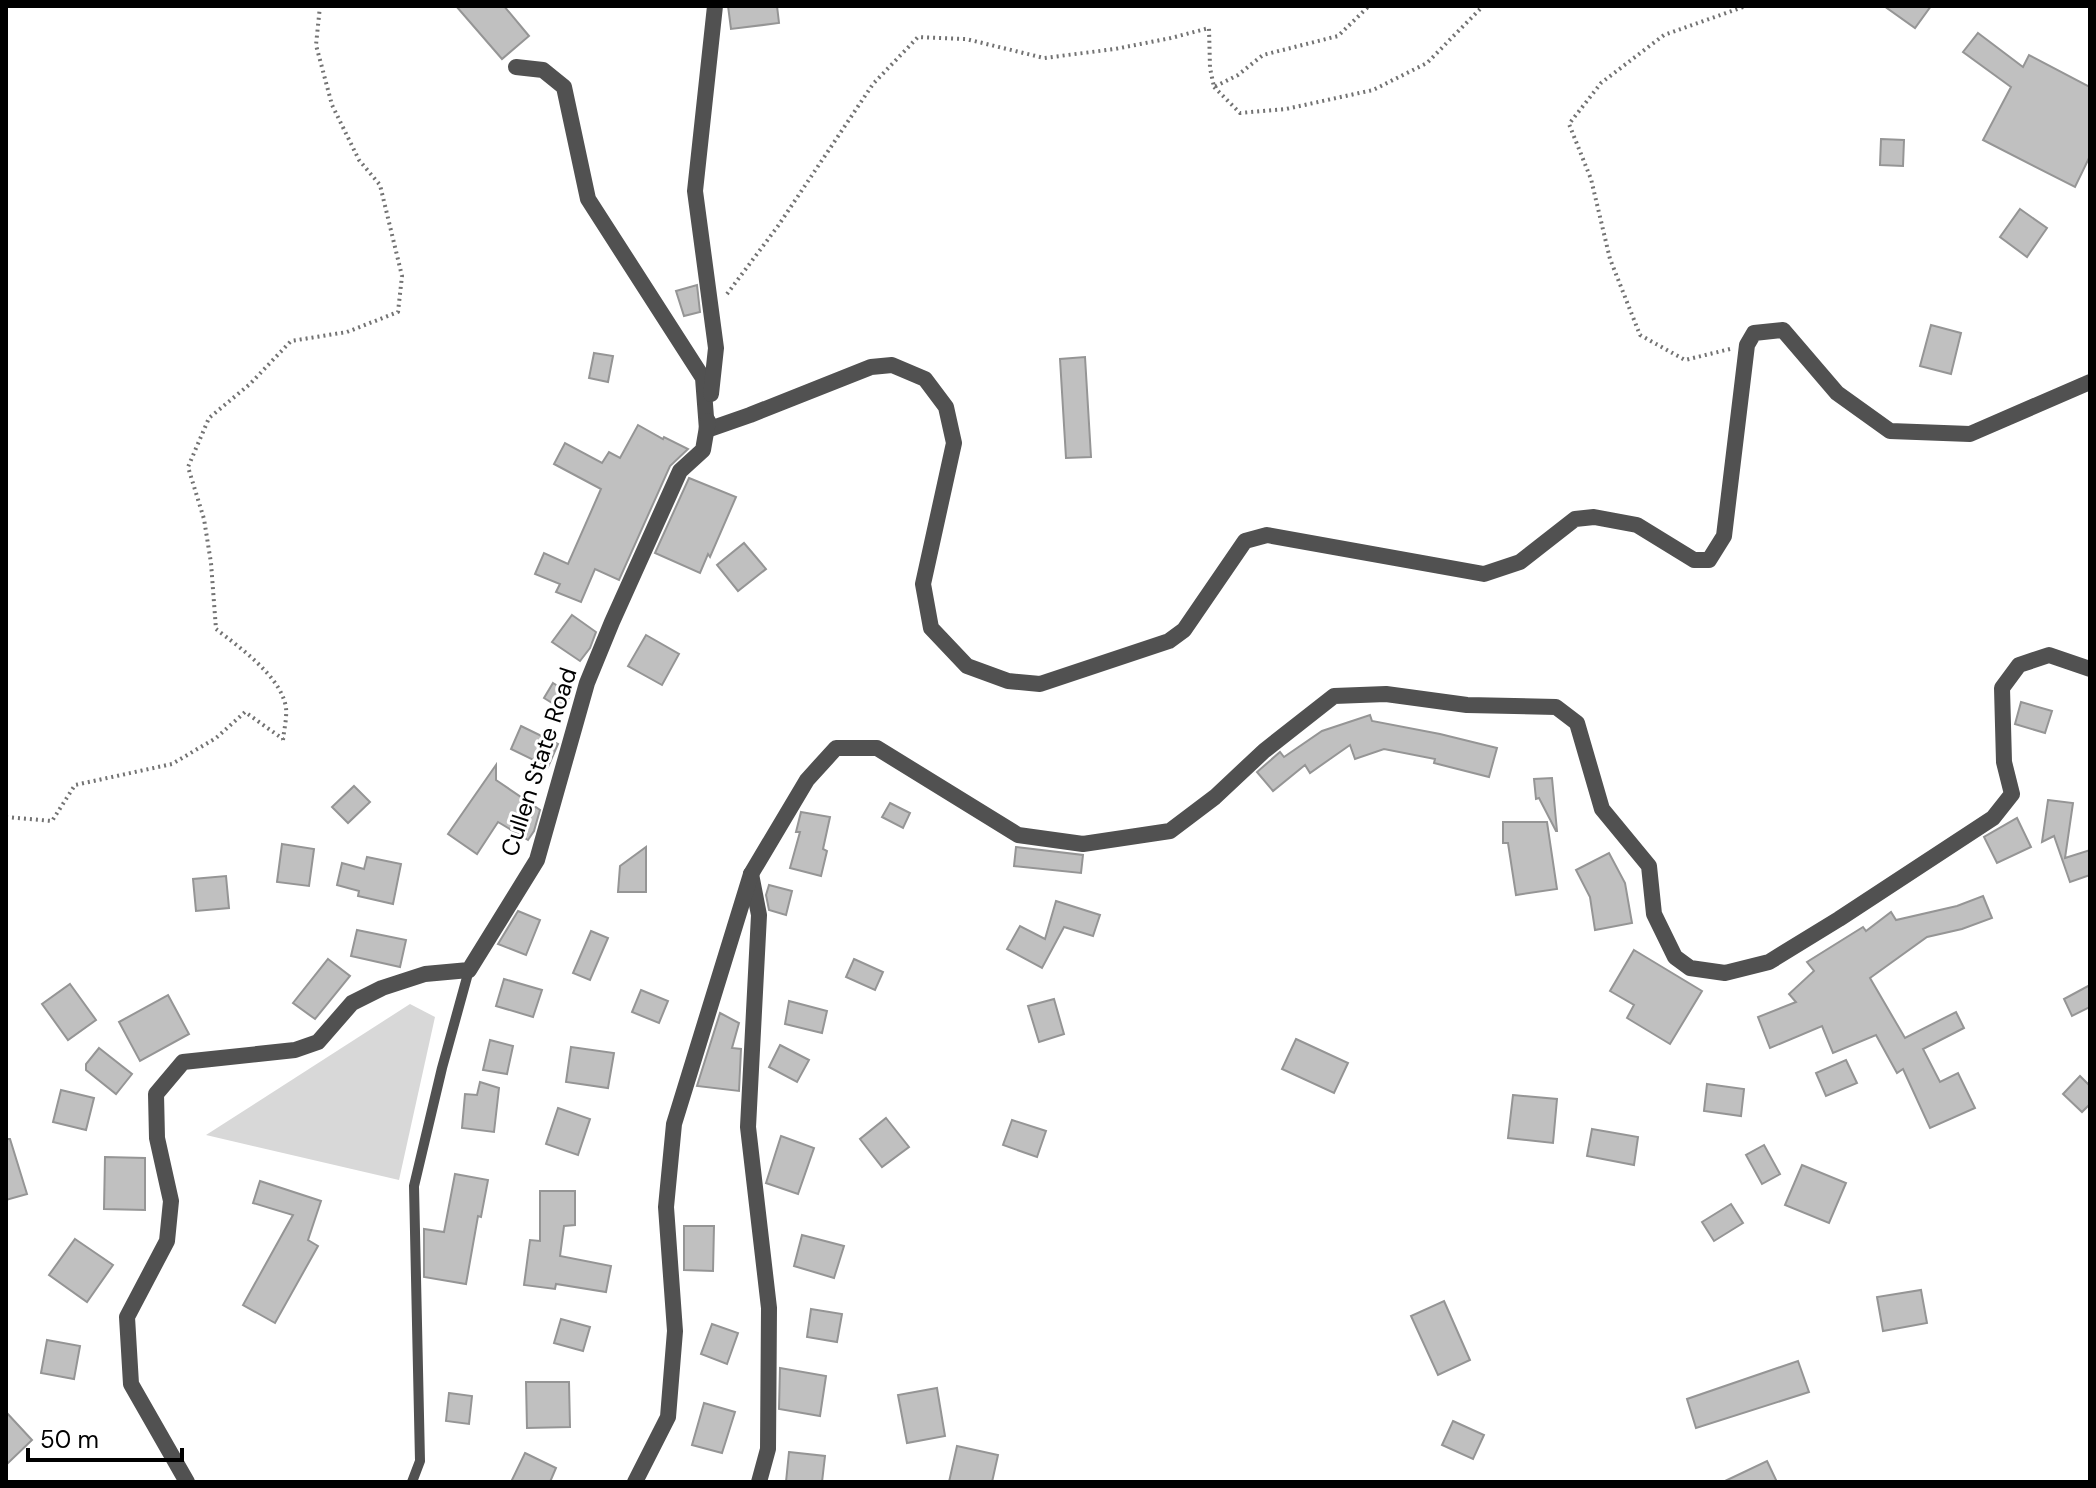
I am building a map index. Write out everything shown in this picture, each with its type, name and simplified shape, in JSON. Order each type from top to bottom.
[{"type":"street","name":"Cullen State Road","points":[[469,970],[537,860],[587,683],[680,471],[703,450],[716,348],[695,191],[715,6]]},
{"type":"street","points":[[516,67],[543,70],[564,87],[588,199],[703,378],[707,430],[871,367],[892,365],[925,379],[946,407],[954,443],[923,584],[931,628],[967,666],[1008,681],[1040,684],[1169,641],[1184,630],[1245,541],[1267,535],[1484,574],[1520,562],[1575,519],[1594,517],[1637,525],[1694,560],[1709,560],[1724,536],[1747,345],[1754,333],[1783,330],[1837,393],[1890,431],[1970,434],[2090,382]]},
{"type":"street","points":[[635,1482],[668,1417],[675,1331],[666,1207],[674,1124],[751,874],[807,780],[836,748],[877,748],[1018,835],[1083,844],[1170,831],[1334,696],[1386,694],[1467,705],[1556,707],[1577,723],[1602,809],[1649,866],[1654,914],[1675,957],[1690,968],[1725,973],[1769,962],[1993,818],[2012,794],[2004,762],[2002,688],[2019,665],[2049,655],[2090,669]]},
{"type":"street","points":[[751,874],[759,915],[748,1127],[769,1308],[768,1449],[759,1482]]},
{"type":"street","points":[[187,1482],[131,1384],[127,1317],[167,1241],[171,1201],[157,1138],[156,1094],[183,1062],[295,1050],[318,1042],[352,1003],[382,988],[425,974],[469,970]]},
{"type":"lane","points":[[412,1482],[420,1461],[414,1186],[469,970]]},
{"type":"path","points":[[6,817],[52,821],[75,785],[172,764],[216,738],[245,712],[283,740],[286,707],[274,681],[216,629],[204,519],[188,467],[209,418],[250,384],[291,341],[347,332],[398,312],[402,276],[380,185],[359,160],[332,105],[316,45],[320,6]]},
{"type":"path","points":[[1214,87],[1238,75],[1263,55],[1338,36],[1369,6]]},
{"type":"path","points":[[712,315],[778,226],[873,84],[918,37],[966,39],[1044,58],[1115,49],[1209,28],[1214,87],[1240,113],[1286,109],[1373,90],[1427,63],[1483,6]]},
{"type":"path","points":[[1746,6],[1664,35],[1601,83],[1569,124],[1591,179],[1610,259],[1640,335],[1685,360],[1747,345]]},
{"type":"shaded area","points":[[410,1004],[435,1017],[399,1180],[206,1135]]},
{"type":"building","points":[[456,6],[504,6],[529,36],[502,59]]},
{"type":"building","points":[[728,6],[777,6],[779,23],[731,29]]},
{"type":"building","points":[[1884,6],[1931,6],[1915,28]]},
{"type":"building","points":[[1978,33],[2023,67],[2029,55],[2090,87],[2090,156],[2075,187],[1983,140],[2011,87],[1963,52]]},
{"type":"building","points":[[1881,139],[1904,140],[1903,166],[1880,165]]},
{"type":"building","points":[[2020,209],[2047,228],[2027,257],[2000,237]]},
{"type":"building","points":[[697,285],[700,312],[684,316],[676,291]]},
{"type":"building","points":[[1931,325],[1961,333],[1951,374],[1920,366]]},
{"type":"building","points":[[594,353],[613,356],[608,382],[589,378]]},
{"type":"building","points":[[1085,357],[1091,457],[1066,458],[1060,359]]},
{"type":"building","points":[[638,425],[688,449],[670,466],[619,580],[595,569],[581,602],[556,592],[560,584],[535,574],[544,553],[568,564],[601,489],[554,464],[565,443],[602,463],[609,452],[620,458]]},
{"type":"building","points":[[689,478],[736,497],[700,573],[655,553]]},
{"type":"building","points":[[744,543],[766,569],[738,591],[717,565]]},
{"type":"building","points":[[572,615],[596,632],[590,648],[580,661],[552,642]]},
{"type":"building","points":[[646,635],[679,654],[662,685],[628,666]]},
{"type":"building","points":[[553,683],[571,694],[562,709],[544,698]]},
{"type":"building","points":[[2021,702],[2052,711],[2045,733],[2015,724]]},
{"type":"building","points":[[1370,715],[1372,721],[1497,748],[1489,777],[1434,763],[1435,759],[1384,749],[1355,759],[1350,745],[1310,773],[1305,765],[1273,791],[1257,772],[1280,752],[1284,757],[1322,731]]},
{"type":"building","points":[[521,726],[558,744],[548,767],[511,749]]},
{"type":"building","points":[[496,765],[496,780],[540,810],[528,840],[498,822],[477,854],[448,834]]},
{"type":"building","points":[[1552,778],[1557,831],[1539,798],[1536,799],[1534,779]]},
{"type":"building","points":[[354,786],[370,802],[348,823],[332,807]]},
{"type":"building","points":[[2048,800],[2073,803],[2065,858],[2090,850],[2090,875],[2070,882],[2054,836],[2042,842]]},
{"type":"building","points":[[890,803],[910,813],[903,828],[882,817]]},
{"type":"building","points":[[801,812],[830,817],[821,876],[790,868],[800,832],[796,832]]},
{"type":"building","points":[[2017,818],[2031,847],[1997,863],[1984,837]]},
{"type":"building","points":[[1503,822],[1547,822],[1557,889],[1516,895],[1508,843],[1503,843]]},
{"type":"building","points":[[282,844],[314,849],[309,886],[277,882]]},
{"type":"building","points":[[646,847],[646,892],[618,892],[620,866]]},
{"type":"building","points":[[1016,847],[1083,855],[1081,873],[1014,866]]},
{"type":"building","points":[[1609,853],[1625,883],[1632,923],[1595,930],[1590,897],[1576,870]]},
{"type":"building","points":[[367,857],[401,864],[393,904],[358,896],[359,891],[337,885],[342,863],[364,869]]},
{"type":"building","points":[[226,876],[229,908],[196,911],[193,879]]},
{"type":"building","points":[[769,885],[792,891],[786,915],[769,910],[766,895]]},
{"type":"building","points":[[1983,896],[1992,918],[1927,937],[1870,978],[1905,1038],[1956,1012],[1964,1028],[1923,1049],[1940,1082],[1958,1073],[1975,1108],[1930,1128],[1903,1069],[1897,1073],[1876,1035],[1833,1053],[1822,1026],[1770,1048],[1758,1017],[1796,1002],[1789,994],[1814,971],[1807,962],[1863,927],[1866,931],[1891,912],[1896,920],[1957,906]]},
{"type":"building","points":[[1056,901],[1100,915],[1093,936],[1064,927],[1042,968],[1007,949],[1020,926],[1045,939]]},
{"type":"building","points":[[518,911],[540,920],[526,955],[498,944]]},
{"type":"building","points":[[357,930],[406,940],[400,967],[351,956]]},
{"type":"building","points":[[591,931],[608,938],[590,980],[573,973]]},
{"type":"building","points":[[1634,950],[1702,991],[1670,1044],[1627,1018],[1634,1005],[1610,991]]},
{"type":"building","points":[[328,959],[350,976],[315,1019],[293,1003]]},
{"type":"building","points":[[854,959],[883,972],[875,990],[846,977]]},
{"type":"building","points":[[504,979],[542,990],[533,1017],[496,1006]]},
{"type":"building","points":[[70,984],[96,1020],[68,1040],[42,1004]]},
{"type":"building","points":[[2090,985],[2090,1007],[2072,1016],[2064,999]]},
{"type":"building","points":[[641,990],[668,1001],[659,1023],[632,1012]]},
{"type":"building","points":[[168,995],[189,1034],[140,1061],[119,1022]]},
{"type":"building","points":[[1054,999],[1064,1034],[1039,1042],[1028,1006]]},
{"type":"building","points":[[789,1001],[827,1011],[822,1033],[785,1024]]},
{"type":"building","points":[[720,1013],[739,1023],[732,1048],[741,1049],[739,1091],[697,1086]]},
{"type":"building","points":[[1296,1039],[1348,1063],[1334,1093],[1282,1069]]},
{"type":"building","points":[[490,1040],[513,1046],[507,1074],[483,1070]]},
{"type":"building","points":[[780,1045],[809,1060],[797,1082],[769,1067]]},
{"type":"building","points":[[571,1047],[614,1053],[608,1088],[566,1082]]},
{"type":"building","points":[[99,1048],[132,1074],[116,1094],[86,1070],[86,1064]]},
{"type":"building","points":[[1846,1060],[1857,1083],[1826,1096],[1816,1073]]},
{"type":"building","points":[[2080,1076],[2090,1086],[2090,1104],[2082,1112],[2063,1094]]},
{"type":"building","points":[[480,1082],[499,1088],[494,1132],[462,1128],[465,1094],[477,1095]]},
{"type":"building","points":[[1707,1084],[1744,1089],[1741,1116],[1704,1111]]},
{"type":"building","points":[[61,1090],[94,1098],[86,1130],[53,1122]]},
{"type":"building","points":[[1513,1095],[1557,1099],[1553,1143],[1508,1138]]},
{"type":"building","points":[[558,1108],[590,1119],[578,1155],[546,1144]]},
{"type":"building","points":[[886,1118],[909,1147],[882,1167],[860,1139]]},
{"type":"building","points":[[1012,1120],[1046,1131],[1037,1157],[1003,1145]]},
{"type":"building","points":[[1592,1129],[1638,1137],[1634,1165],[1587,1156]]},
{"type":"building","points":[[781,1136],[814,1148],[798,1194],[766,1183]]},
{"type":"building","points":[[6,1139],[10,1139],[27,1194],[6,1200]]},
{"type":"building","points":[[1764,1145],[1780,1174],[1762,1184],[1746,1155]]},
{"type":"building","points":[[105,1157],[145,1158],[145,1210],[104,1209]]},
{"type":"building","points":[[1802,1165],[1846,1183],[1829,1223],[1785,1205]]},
{"type":"building","points":[[455,1174],[488,1180],[466,1284],[424,1277],[424,1229],[444,1232]]},
{"type":"building","points":[[260,1181],[321,1201],[308,1240],[318,1246],[275,1323],[243,1305],[293,1215],[253,1203]]},
{"type":"building","points":[[540,1191],[575,1191],[575,1225],[564,1226],[560,1256],[611,1266],[606,1292],[556,1284],[555,1289],[524,1285],[530,1240],[540,1241]]},
{"type":"building","points":[[1731,1204],[1743,1223],[1714,1241],[1702,1222]]},
{"type":"building","points":[[684,1226],[714,1226],[713,1271],[684,1270]]},
{"type":"building","points":[[802,1235],[844,1246],[834,1278],[794,1266]]},
{"type":"building","points":[[75,1239],[113,1265],[87,1302],[49,1275]]},
{"type":"building","points":[[1921,1290],[1927,1323],[1883,1331],[1877,1297]]},
{"type":"building","points":[[1444,1301],[1470,1360],[1438,1375],[1411,1316]]},
{"type":"building","points":[[811,1309],[842,1314],[837,1342],[807,1337]]},
{"type":"building","points":[[561,1319],[590,1327],[583,1351],[554,1343]]},
{"type":"building","points":[[712,1324],[738,1333],[727,1364],[701,1354]]},
{"type":"building","points":[[47,1340],[80,1346],[74,1379],[41,1373]]},
{"type":"building","points":[[1798,1361],[1809,1392],[1696,1428],[1687,1399]]},
{"type":"building","points":[[780,1368],[826,1376],[820,1416],[779,1409]]},
{"type":"building","points":[[526,1382],[569,1382],[570,1427],[527,1428]]},
{"type":"building","points":[[937,1388],[945,1436],[907,1443],[898,1395]]},
{"type":"building","points":[[449,1393],[472,1396],[469,1424],[446,1421]]},
{"type":"building","points":[[704,1403],[735,1412],[722,1453],[692,1445]]},
{"type":"building","points":[[6,1412],[32,1440],[6,1465]]},
{"type":"building","points":[[1453,1421],[1484,1435],[1473,1459],[1442,1445]]},
{"type":"building","points":[[957,1446],[998,1455],[992,1482],[949,1482]]},
{"type":"building","points":[[789,1452],[825,1456],[822,1482],[786,1482]]},
{"type":"building","points":[[525,1453],[556,1468],[550,1482],[511,1482]]},
{"type":"building","points":[[1767,1461],[1777,1482],[1723,1482]]}]
